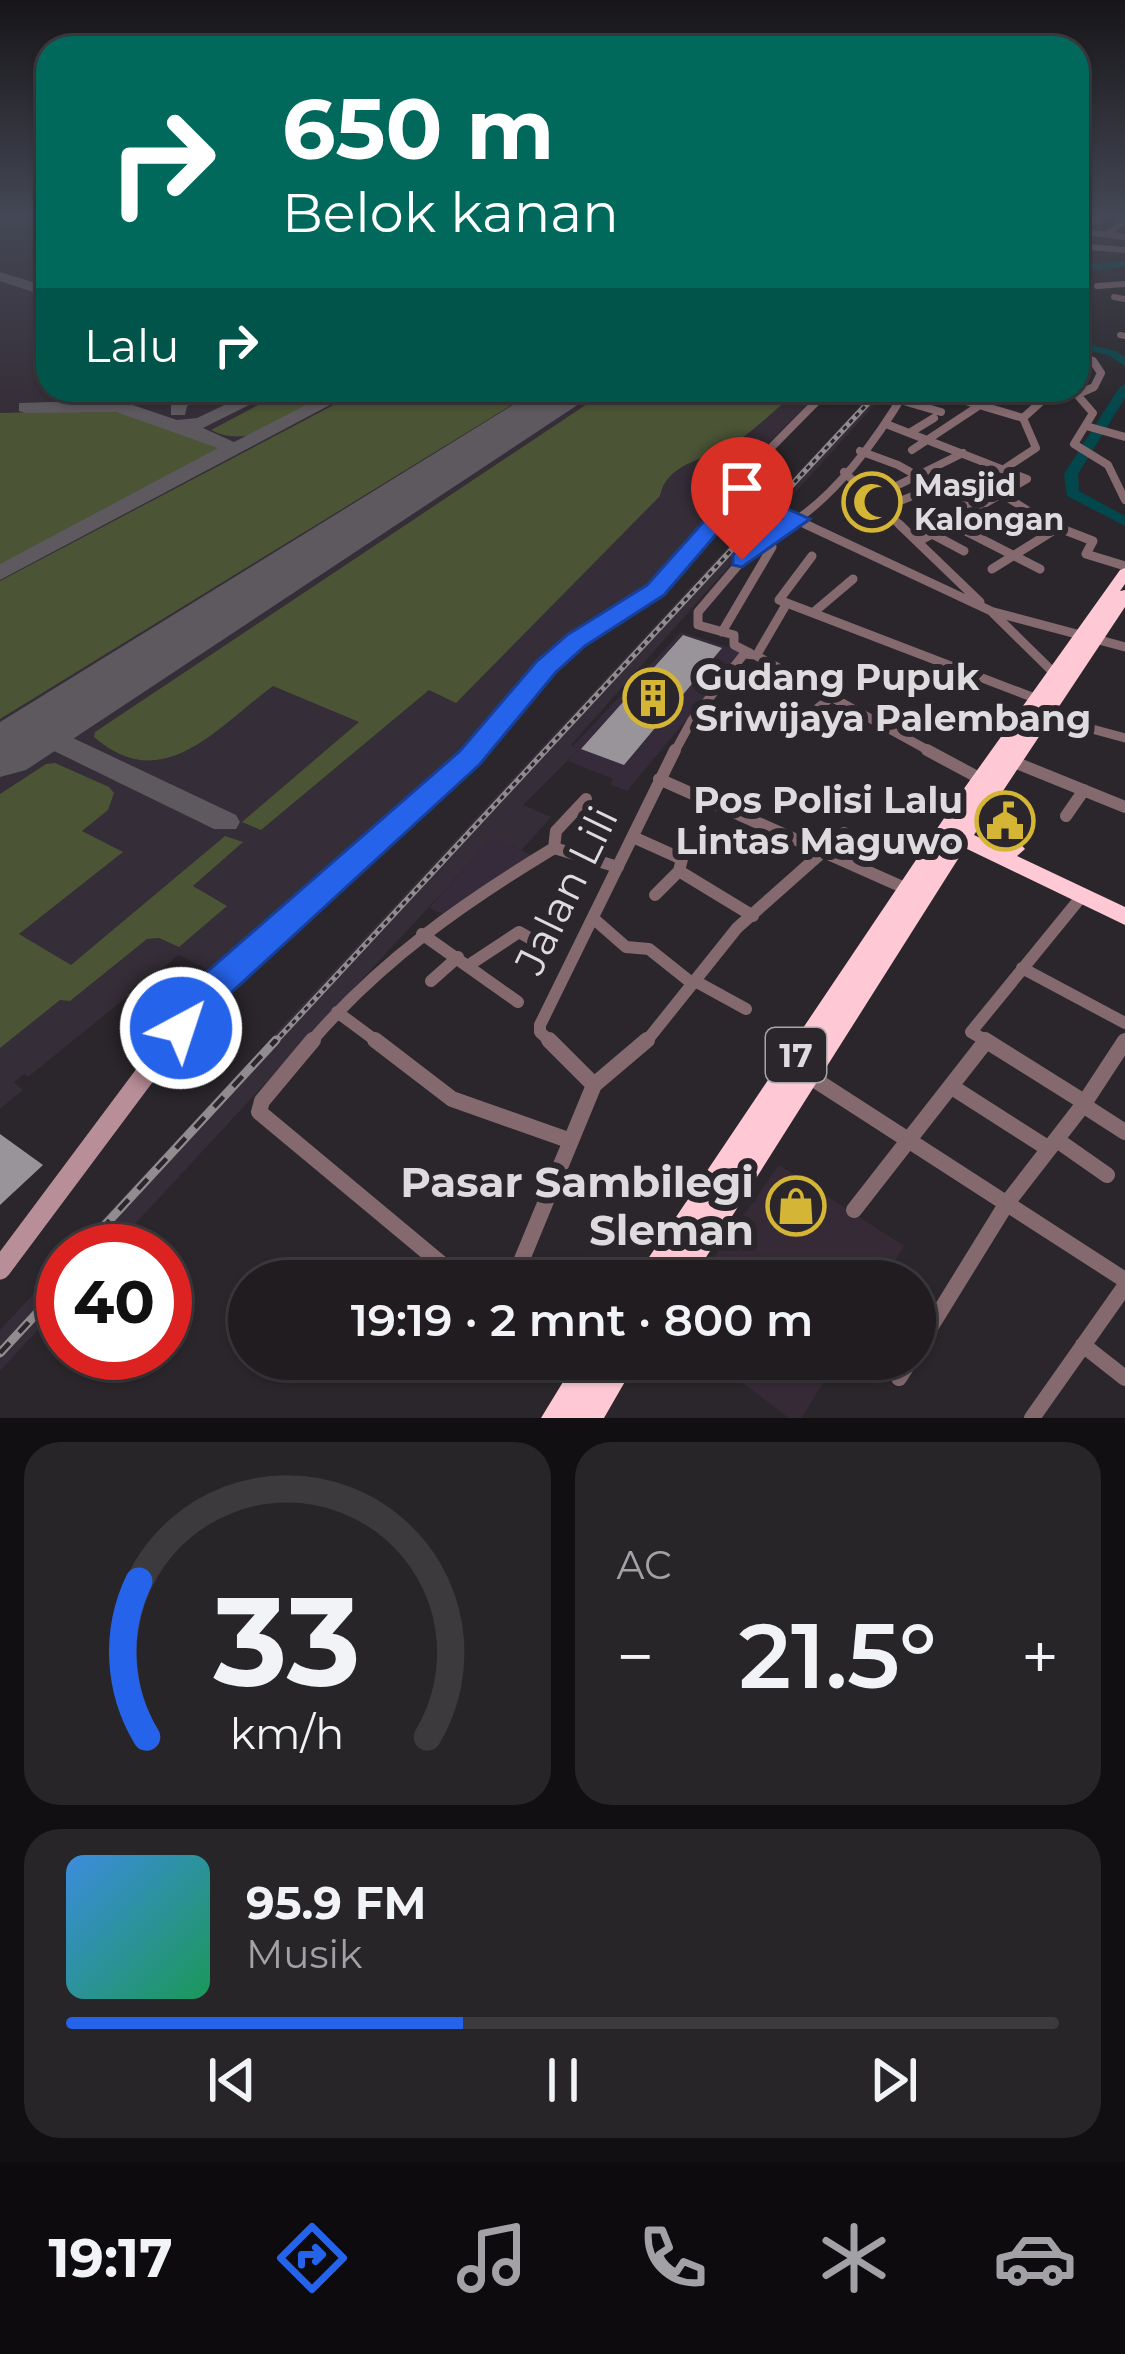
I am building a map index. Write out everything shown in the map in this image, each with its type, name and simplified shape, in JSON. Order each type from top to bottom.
[{"type":"highway","name":"17","points":[[687,1260],[940,870],[981,779],[1061,679],[1125,569]]},
{"type":"highway","name":"17","points":[[1090,635],[1125,595]]},
{"type":"highway","name":"17","points":[[660,1260],[907,890],[988,802],[1041,708]]},
{"type":"highway","points":[[988,802],[992,827],[1014,855],[1125,917]]},
{"type":"highway","points":[[959,829],[1125,903]]},
{"type":"highway","points":[[940,870],[975,856],[1014,855]]},
{"type":"highway","points":[[557,1418],[575,1380]]},
{"type":"highway","points":[[586,1418],[610,1380]]},
{"type":"street","points":[[1114,297],[1125,292]]},
{"type":"street","points":[[1089,360],[1102,373],[1089,388]]},
{"type":"street","points":[[816,402],[736,479],[734,489],[989,610],[1125,646]]},
{"type":"street","points":[[899,402],[844,472],[799,519],[765,537],[695,618],[703,627],[735,635],[734,645],[981,779]]},
{"type":"street","points":[[905,402],[937,415],[911,432]]},
{"type":"street","points":[[963,402],[1023,418]]},
{"type":"street","points":[[1023,418],[1041,402]]},
{"type":"street","points":[[1087,402],[1092,406],[1086,426],[1074,444],[1108,465],[1125,500]]},
{"type":"street","points":[[912,450],[977,407]]},
{"type":"street","points":[[1004,469],[1036,448],[1023,418]]},
{"type":"street","points":[[886,424],[1027,478],[1005,496],[919,541]]},
{"type":"street","points":[[1086,426],[1125,437]]},
{"type":"street","points":[[860,451],[900,461],[978,510]]},
{"type":"street","points":[[872,498],[963,453]]},
{"type":"street","points":[[844,472],[1061,679]]},
{"type":"street","points":[[883,508],[937,486]]},
{"type":"street","points":[[0,1269],[207,993],[470,758],[562,652],[646,599],[740,494]]},
{"type":"street","points":[[1005,496],[1056,529],[1093,542],[1086,554],[1125,569]]},
{"type":"street","points":[[932,512],[980,543],[1040,569]]},
{"type":"street","points":[[992,569],[1056,529]]},
{"type":"street","points":[[934,535],[964,551]]},
{"type":"street","points":[[722,632],[772,547],[765,537]]},
{"type":"street","name":"Jalan Lili","points":[[594,1085],[540,1032],[658,779],[692,720],[787,603],[778,596],[812,556]]},
{"type":"street","points":[[814,612],[853,579]]},
{"type":"street","points":[[787,603],[1125,738]]},
{"type":"street","points":[[814,711],[833,696]]},
{"type":"street","points":[[1014,762],[1125,807]]},
{"type":"street","points":[[658,779],[699,793],[907,890]]},
{"type":"street","points":[[1066,815],[1084,790]]},
{"type":"street","points":[[554,848],[556,831],[586,799]]},
{"type":"street","points":[[522,1260],[594,1085],[612,1076],[707,962],[844,833]]},
{"type":"street","points":[[633,837],[682,859],[679,871],[655,895]]},
{"type":"street","points":[[437,1260],[260,1112],[262,1101],[338,1012],[422,934],[554,848],[618,867]]},
{"type":"street","points":[[679,871],[753,916]]},
{"type":"street","points":[[1082,896],[971,1032],[1125,1132]]},
{"type":"street","points":[[594,919],[626,947],[649,949],[694,983],[746,1009]]},
{"type":"street","points":[[431,981],[508,935],[519,932],[533,940]]},
{"type":"street","points":[[422,934],[518,1002]]},
{"type":"street","points":[[1022,968],[1125,1024]]},
{"type":"street","points":[[338,1012],[452,1099],[571,1141]]},
{"type":"street","points":[[854,1210],[986,1041]]},
{"type":"street","points":[[936,1319],[1007,1203],[1084,1104],[1125,1041]]},
{"type":"street","points":[[806,1075],[1125,1283],[1032,1418]]},
{"type":"street","points":[[952,1088],[1107,1175]]},
{"type":"street","points":[[1083,1345],[1125,1378]]},
{"type":"shaded area","points":[[0,283],[36,283],[36,402],[811,402],[727,483],[728,500],[714,520],[636,601],[568,642],[508,708],[362,848],[221,971],[208,970],[179,955],[28,1077],[24,1074],[14,1082],[23,1090],[0,1109],[0,523],[117,409],[0,413]]},
{"type":"shaded area","points":[[864,402],[877,402],[782,507],[770,502]]},
{"type":"shaded area","points":[[766,506],[778,511],[571,745],[579,749],[523,805],[551,817],[522,850],[493,838],[135,1224],[98,1224]]},
{"type":"shaded area","points":[[681,632],[743,652],[627,791],[610,784],[613,779],[568,761],[579,749],[573,746]]},
{"type":"shaded area","points":[[493,837],[532,855],[443,914],[429,908]]},
{"type":"shaded area","name":"Pasar Sambilegi Sleman","points":[[779,1165],[904,1246],[896,1260],[714,1257]]},
{"type":"shaded area","points":[[36,1291],[36,1332],[0,1371],[0,1330]]},
{"type":"shaded area","points":[[825,1380],[802,1418],[789,1418],[740,1381]]},
{"type":"green space","points":[[264,402],[322,402],[261,433],[227,436],[211,430]]},
{"type":"green space","points":[[339,402],[516,402],[0,719],[0,581]]},
{"type":"green space","points":[[590,402],[785,402],[734,443],[669,477],[660,496],[456,703],[429,690],[261,830],[242,822],[359,722],[273,686],[210,736],[166,758],[143,760],[119,754],[94,737]]},
{"type":"green space","points":[[117,409],[222,448],[215,457],[0,568],[0,413]]},
{"type":"green space","points":[[55,763],[114,793],[108,810],[82,831],[123,852],[19,934],[71,965],[225,836],[243,842],[193,886],[227,906],[179,947],[159,938],[147,939],[70,1001],[60,1000],[0,1048],[0,794]]},
{"type":"building","name":"Gudang Pupuk Sriwijaya Palembang","points":[[683,635],[722,648],[624,765],[581,749]]},
{"type":"building","points":[[0,1134],[43,1165],[0,1205]]},
{"type":"waterway","points":[[1089,348],[1112,353],[1125,363]]},
{"type":"waterway","points":[[1125,388],[1071,474],[1072,493],[1125,522]]},
{"type":"taxiway","points":[[22,283],[36,288]]},
{"type":"taxiway","points":[[178,411],[181,402]]},
{"type":"taxiway","points":[[179,425],[201,423],[245,402]]},
{"type":"taxiway","points":[[223,456],[326,402]]},
{"type":"taxiway","points":[[26,407],[118,406],[222,441],[229,448],[223,456]]},
{"type":"taxiway","points":[[0,573],[223,456]]},
{"type":"taxiway","points":[[13,746],[37,739],[61,743],[225,822]]},
{"type":"runway","points":[[0,754],[550,402]]},
{"type":"railway","points":[[274,1043],[869,402]]},
{"type":"railway","points":[[106,1224],[276,1040]]},
{"type":"railway","points":[[0,1353],[36,1314]]},
{"type":"place","name":"Masjid Kalongan","points":[[872,502]]},
{"type":"place","name":"Gudang Pupuk Sriwijaya Palembang","points":[[653,698]]},
{"type":"place","name":"Pos Polisi Lalu Lintas Maguwo","points":[[1005,821]]},
{"type":"place","name":"Pasar Sambilegi Sleman","points":[[796,1206]]},
{"type":"route","points":[[181,1028],[207,993],[470,758],[546,667],[576,640],[635,607],[655,590],[740,494],[799,519],[765,537],[742,560]]}]
